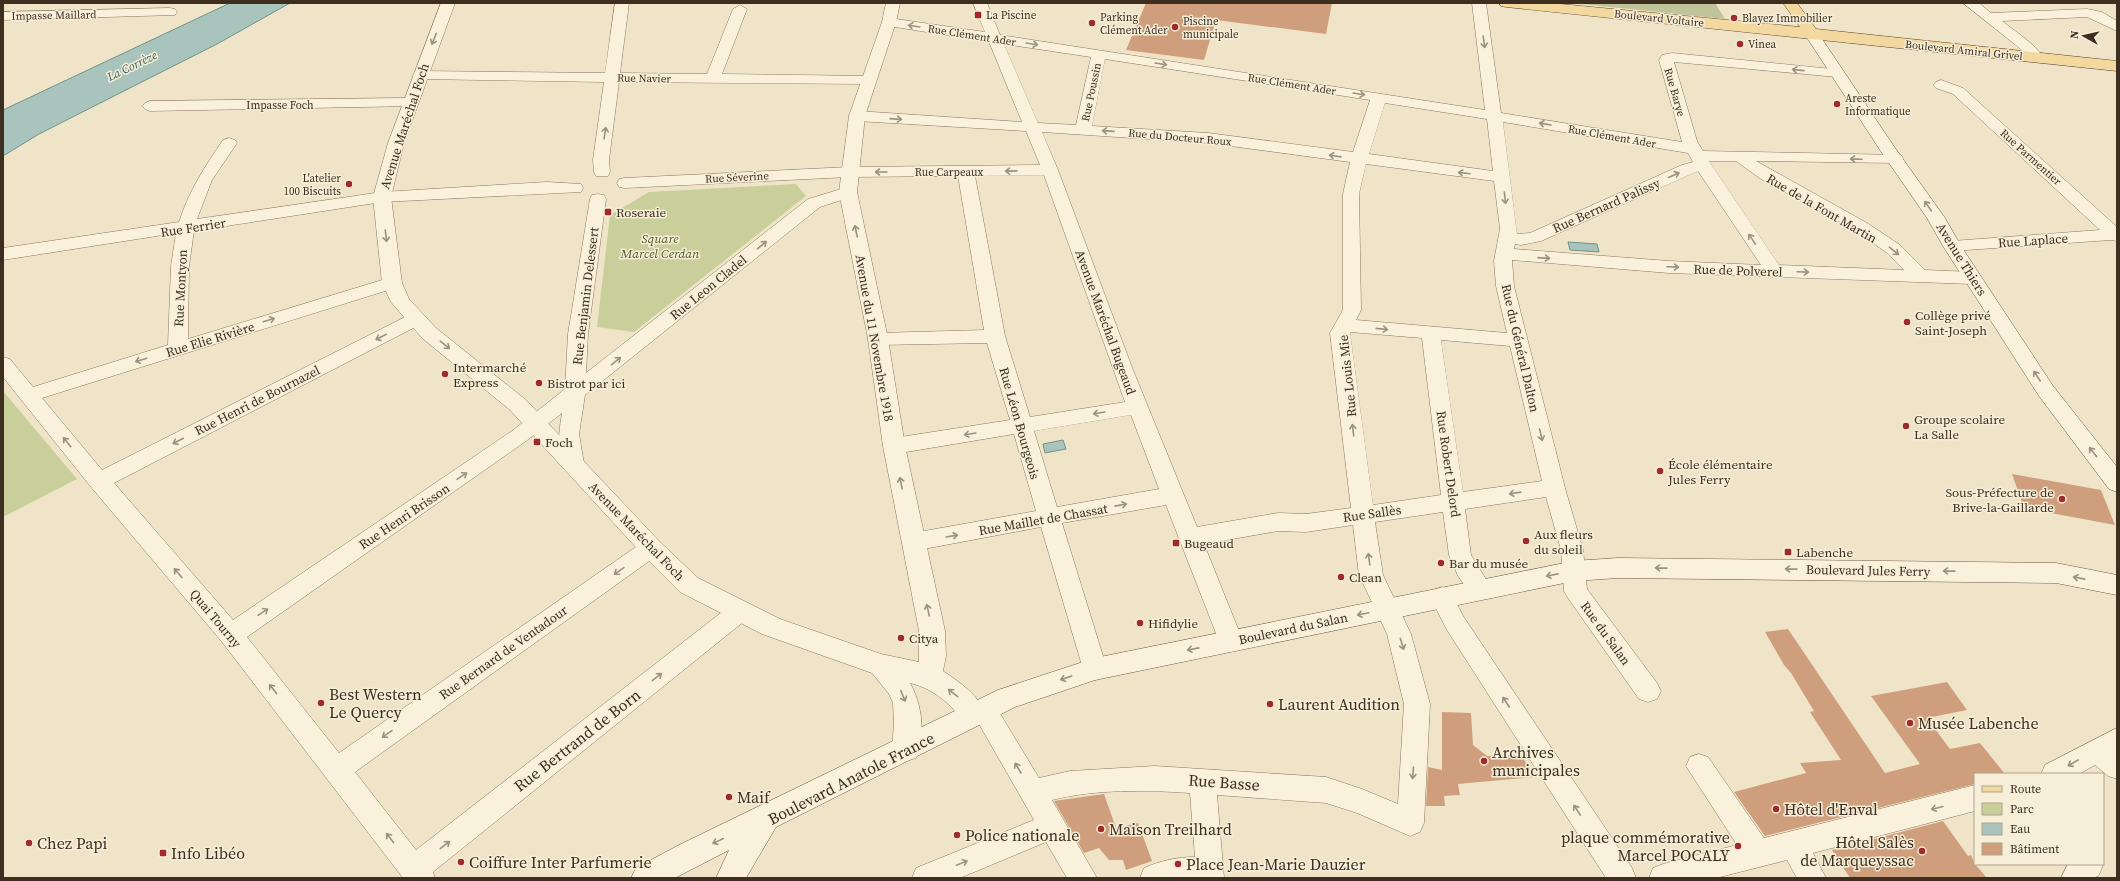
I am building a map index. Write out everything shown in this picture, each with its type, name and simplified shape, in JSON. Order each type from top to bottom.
[{"type":"main road","name":"Boulevard Voltaire","points":[[1506,3],[1811,33]]},
{"type":"main road","points":[[1790,3],[1811,33]]},
{"type":"main road","name":"Boulevard Amiral Grivel","points":[[1811,33],[2117,66]]},
{"type":"street","name":"Impasse Maillard","points":[[106,14],[125,3]]},
{"type":"street","name":"Avenue Maréchal Foch","points":[[448,3],[396,143],[382,197],[392,283],[402,302],[416,319],[518,405],[537,423],[651,548],[689,585],[739,612],[771,627],[881,665],[929,676],[979,712]]},
{"type":"street","points":[[602,172],[600,160],[622,3]]},
{"type":"street","name":"Avenue du 11 Novembre 1918","points":[[893,3],[889,22],[857,116],[849,172],[848,192],[878,339],[894,446],[932,631],[933,656],[929,676]]},
{"type":"street","name":"Avenue Maréchal Bugeaud","points":[[980,3],[1050,170],[1137,407],[1231,641]]},
{"type":"street","name":"Rue du Général Dalton","points":[[1479,3],[1502,178],[1507,245],[1504,261],[1505,286],[1554,488],[1572,550],[1574,571]]},
{"type":"street","points":[[1970,3],[2022,43],[2037,58]]},
{"type":"street","points":[[713,78],[740,9]]},
{"type":"street","name":"Impasse Maillard","points":[[3,16],[170,12]]},
{"type":"street","points":[[1987,17],[2087,12],[2097,15],[2116,25]]},
{"type":"street","name":"Rue Clément Ader","points":[[889,22],[1494,115],[1698,156],[1742,158],[1764,156],[1868,160],[1895,158]]},
{"type":"street","name":"Avenue Thiers","points":[[1811,33],[1836,73],[1936,218],[1972,278],[2046,391],[2117,483]]},
{"type":"street","name":"Rue Poussin","points":[[1083,130],[1099,54]]},
{"type":"street","name":"Rue Barye","points":[[1774,271],[1698,156],[1687,133],[1666,60],[1667,58],[1836,73]]},
{"type":"street","name":"Rue Navier","points":[[420,75],[869,80]]},
{"type":"street","name":"Rue Parmentier","points":[[1941,85],[1958,91],[2116,235]]},
{"type":"street","name":"Rue Louis Mie","points":[[1379,97],[1351,194],[1350,245],[1352,310],[1340,333],[1371,575],[1399,634],[1407,660],[1417,704],[1410,823]]},
{"type":"street","name":"Impasse Foch","points":[[150,106],[410,103]]},
{"type":"street","name":"Rue du Docteur Roux","points":[[857,116],[1208,138],[1502,178]]},
{"type":"street","name":"Rue Montyon","points":[[178,348],[180,255],[186,228],[201,186],[229,142]]},
{"type":"street","name":"Rue Bernard Palissy","points":[[1507,245],[1535,237],[1688,168],[1698,156]]},
{"type":"street","name":"Rue de la Font Martin","points":[[1742,158],[1759,171],[1836,212],[1892,249],[1919,275]]},
{"type":"street","name":"Rue Carpeaux","points":[[849,172],[1050,170]]},
{"type":"street","points":[[602,172],[621,175],[625,183],[619,191],[598,199],[590,199],[579,196],[575,188],[582,179],[602,172]]},
{"type":"street","name":"Rue Séverine","points":[[625,183],[849,172]]},
{"type":"street","name":"Rue Léon Bourgeois","points":[[966,172],[995,336],[1020,425],[1095,669]]},
{"type":"street","points":[[382,197],[547,187],[575,188]]},
{"type":"street","name":"Rue Leon Cladel","points":[[575,394],[814,203],[819,200],[848,192]]},
{"type":"street","name":"Rue Ferrier","points":[[3,254],[186,228],[382,197]]},
{"type":"street","name":"Rue Benjamin Delessert","points":[[575,394],[578,334],[598,199]]},
{"type":"street","name":"Rue Laplace","points":[[1952,246],[2116,235]]},
{"type":"street","name":"Rue de Polverel","points":[[1507,245],[1519,256],[1662,267],[1972,278]]},
{"type":"street","name":"Rue Elie Rivière","points":[[28,394],[392,283]]},
{"type":"street","name":"Rue Henri de Bournazel","points":[[99,482],[416,319]]},
{"type":"street","points":[[1343,325],[1431,334],[1518,340]]},
{"type":"street","name":"Rue Robert Delord","points":[[1431,334],[1460,555],[1466,569],[1480,589]]},
{"type":"street","points":[[878,339],[995,336]]},
{"type":"street","name":"Quai Tourny","points":[[3,364],[99,482],[231,635],[418,873]]},
{"type":"street","points":[[573,464],[569,434],[575,394]]},
{"type":"street","name":"Rue Henri Brisson","points":[[231,635],[537,423],[575,394]]},
{"type":"street","points":[[894,446],[1137,407]]},
{"type":"street","name":"Rue Sallès","points":[[1190,537],[1278,522],[1306,523],[1554,488]]},
{"type":"street","name":"Rue Maillet de Chassat","points":[[913,542],[1172,495]]},
{"type":"street","name":"Rue Bernard de Ventadour","points":[[336,770],[651,548]]},
{"type":"street","name":"Boulevard du Salan","points":[[979,712],[1008,698],[1095,669],[1480,589],[1574,571],[1618,568]]},
{"type":"street","name":"Boulevard Jules Ferry","points":[[1618,568],[2056,573],[2117,585]]},
{"type":"street","name":"Rue du Salan","points":[[1574,571],[1576,591],[1648,691]]},
{"type":"street","points":[[1442,597],[1455,624],[1622,878]]},
{"type":"street","name":"Rue Bertrand de Born","points":[[418,873],[739,612]]},
{"type":"street","name":"Avenue Maréchal Foch","points":[[881,665],[898,683],[906,700],[908,718],[906,749]]},
{"type":"street","points":[[979,712],[1032,792],[1079,872]]},
{"type":"street","name":"Boulevard Anatole France","points":[[731,878],[743,853],[766,818],[979,712]]},
{"type":"street","points":[[2056,773],[2107,745],[2117,767]]},
{"type":"street","points":[[1699,766],[1758,853]]},
{"type":"street","name":"Rue Basse","points":[[1032,792],[1070,784],[1155,778],[1326,790],[1362,802],[1410,823]]},
{"type":"street","points":[[1154,878],[1180,871],[1210,875],[1203,781]]},
{"type":"street","points":[[1663,878],[1974,798]]},
{"type":"street","points":[[646,878],[689,855],[766,818]]},
{"type":"street","points":[[926,878],[1052,826]]},
{"type":"street","points":[[1793,844],[1812,878]]},
{"type":"green space","points":[[1571,3],[1715,3],[1725,19]]},
{"type":"green space","name":"Square Marcel Cerdan","points":[[796,184],[806,196],[634,332],[597,327],[610,215],[649,192]]},
{"type":"green space","points":[[3,391],[77,479],[3,517]]},
{"type":"water","name":"La Corrèze","points":[[230,3],[290,3],[217,44],[39,134],[3,156],[3,110]]},
{"type":"water","points":[[1568,242],[1597,244],[1599,252],[1570,250]]},
{"type":"water","points":[[1063,440],[1066,449],[1045,453],[1043,444]]},
{"type":"building","name":"Piscine municipale","points":[[1146,3],[1332,3],[1326,34],[1216,20],[1204,60],[1126,50]]},
{"type":"building","name":"Sous-Préfecture de Brive-la-Gaillarde","points":[[2012,474],[2101,490],[2115,525],[2024,508]]},
{"type":"building","name":"Musée Labenche","points":[[1788,629],[1885,773],[1920,764],[1871,696],[1947,682],[1967,710],[1927,718],[1950,749],[1980,743],[2004,773],[1974,773],[1974,784],[1765,836],[1734,792],[1806,773],[1800,763],[1841,760],[1810,712],[1814,711],[1791,673],[1784,665],[1765,632]]},
{"type":"building","name":"Archives municipales","points":[[1442,712],[1471,713],[1473,745],[1487,756],[1521,755],[1535,777],[1458,784],[1460,795],[1444,796],[1445,806],[1426,806],[1428,767],[1442,770]]},
{"type":"building","name":"Maison Treilhard","points":[[1104,794],[1116,828],[1138,823],[1152,861],[1126,870],[1123,860],[1109,860],[1099,848],[1084,853],[1054,801]]},
{"type":"building","name":"Hôtel Salès de Marqueyssac","points":[[1943,821],[1968,856],[1971,855],[1974,865],[1976,865],[1987,878],[1850,878],[1832,850]]},
{"type":"place","name":"La Piscine","points":[[978,15]]},
{"type":"place","name":"Blayez Immobilier","points":[[1734,18]]},
{"type":"place","name":"Parking Clément Ader","points":[[1092,23]]},
{"type":"place","name":"Piscine municipale","points":[[1175,27]]},
{"type":"place","name":"Vinea","points":[[1740,44]]},
{"type":"place","name":"Areste Informatique","points":[[1837,104]]},
{"type":"place","name":"L'atelier 100 Biscuits","points":[[349,184]]},
{"type":"place","name":"Roseraie","points":[[608,212]]},
{"type":"place","name":"Collège privé Saint-Joseph","points":[[1907,322]]},
{"type":"place","name":"Intermarché Express","points":[[445,374]]},
{"type":"place","name":"Bistrot par ici","points":[[539,383]]},
{"type":"place","name":"Groupe scolaire La Salle","points":[[1906,426]]},
{"type":"place","name":"Foch","points":[[537,442]]},
{"type":"place","name":"École élémentaire Jules Ferry","points":[[1660,471]]},
{"type":"place","name":"Sous-Préfecture de Brive-la-Gaillarde","points":[[2062,499]]},
{"type":"place","name":"Aux fleurs du soleil","points":[[1526,541]]},
{"type":"place","name":"Bugeaud","points":[[1176,543]]},
{"type":"place","name":"Labenche","points":[[1788,552]]},
{"type":"place","name":"Bar du musée","points":[[1441,563]]},
{"type":"place","name":"Clean","points":[[1341,577]]},
{"type":"place","name":"Hifidylie","points":[[1140,623]]},
{"type":"place","name":"Citya","points":[[901,638]]},
{"type":"place","name":"Best Western Le Quercy","points":[[321,703]]},
{"type":"place","name":"Laurent Audition","points":[[1270,704]]},
{"type":"place","name":"Musée Labenche","points":[[1910,723]]},
{"type":"place","name":"Archives municipales","points":[[1484,761]]},
{"type":"place","name":"Maif","points":[[729,797]]},
{"type":"place","name":"Hôtel d'Enval","points":[[1776,809]]},
{"type":"place","name":"Maison Treilhard","points":[[1101,829]]},
{"type":"place","name":"Police nationale","points":[[957,835]]},
{"type":"place","name":"Chez Papi","points":[[29,843]]},
{"type":"place","name":"plaque commémorative Marcel POCALY","points":[[1738,846]]},
{"type":"place","name":"Hôtel Salès de Marqueyssac","points":[[1922,851]]},
{"type":"place","name":"Info Libéo","points":[[163,853]]},
{"type":"place","name":"Coiffure Inter Parfumerie","points":[[461,862]]},
{"type":"place","name":"Place Jean-Marie Dauzier","points":[[1178,864]]}]
